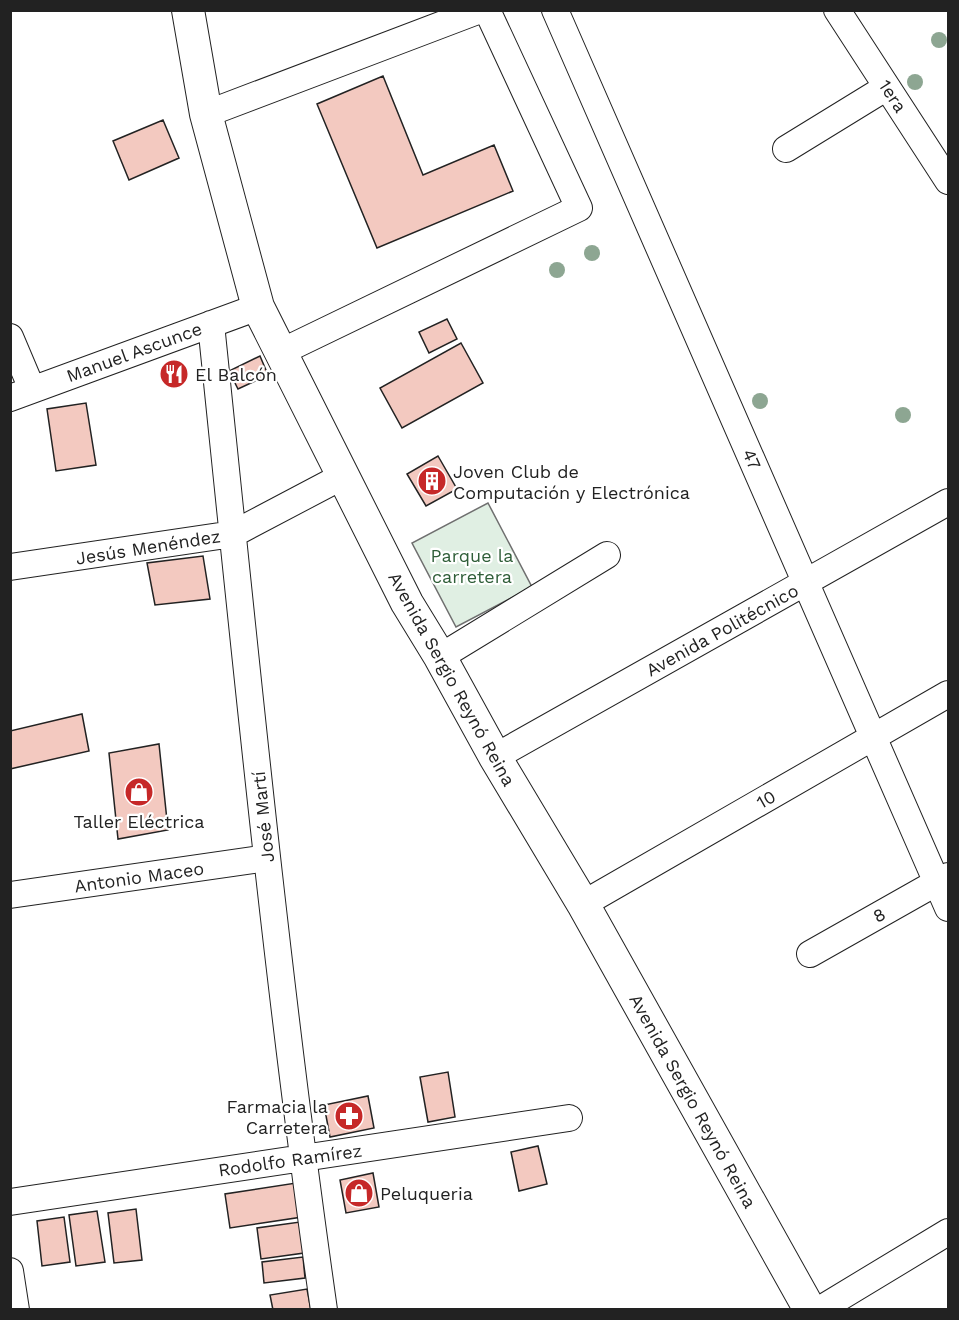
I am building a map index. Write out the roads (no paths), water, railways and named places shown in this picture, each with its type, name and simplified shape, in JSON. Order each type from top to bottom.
[{"type":"main road","name":"Avenida Sergio Reynó Reina","points":[[188,10],[206,114],[258,307],[407,603],[583,904],[810,1310]]},
{"type":"street","points":[[206,114],[480,10]]},
{"type":"street","points":[[281,352],[579,208],[487,10]]},
{"type":"street","name":"47","points":[[555,10],[873,738],[943,880],[948,908]]},
{"type":"street","name":"1era","points":[[837,10],[948,181]]},
{"type":"street","points":[[786,149],[887,87]]},
{"type":"street","name":"Manuel Ascunce","points":[[21,393],[258,307]]},
{"type":"street","name":"José Martí","points":[[211,324],[267,858],[302,1158],[324,1310]]},
{"type":"street","points":[[10,338],[21,393]]},
{"type":"street","name":"Jesús Menéndez","points":[[10,567],[233,534],[343,476]]},
{"type":"street","name":"Avenida Politécnico","points":[[495,757],[948,502]]},
{"type":"street","points":[[440,657],[607,555]]},
{"type":"street","name":"10","points":[[583,904],[948,694]]},
{"type":"street","name":"Antonio Maceo","points":[[10,895],[267,858]]},
{"type":"street","name":"8","points":[[810,954],[943,880]]},
{"type":"street","name":"Rodolfo Ramírez","points":[[10,1202],[569,1118]]},
{"type":"street","points":[[819,1310],[948,1232]]},
{"type":"street","points":[[10,1271],[16,1310]]},
{"type":"place","name":"El Balcón","points":[[174,374]]},
{"type":"place","name":"Joven Club de Computación y Electrónica","points":[[432,481]]},
{"type":"place","name":"Taller Eléctrica","points":[[139,792]]},
{"type":"place","name":"Farmacia la Carretera","points":[[349,1116]]},
{"type":"place","name":"Peluqueria","points":[[359,1193]]},
{"type":"park label","name":"Parque la carretera","points":[[472,565]]}]
